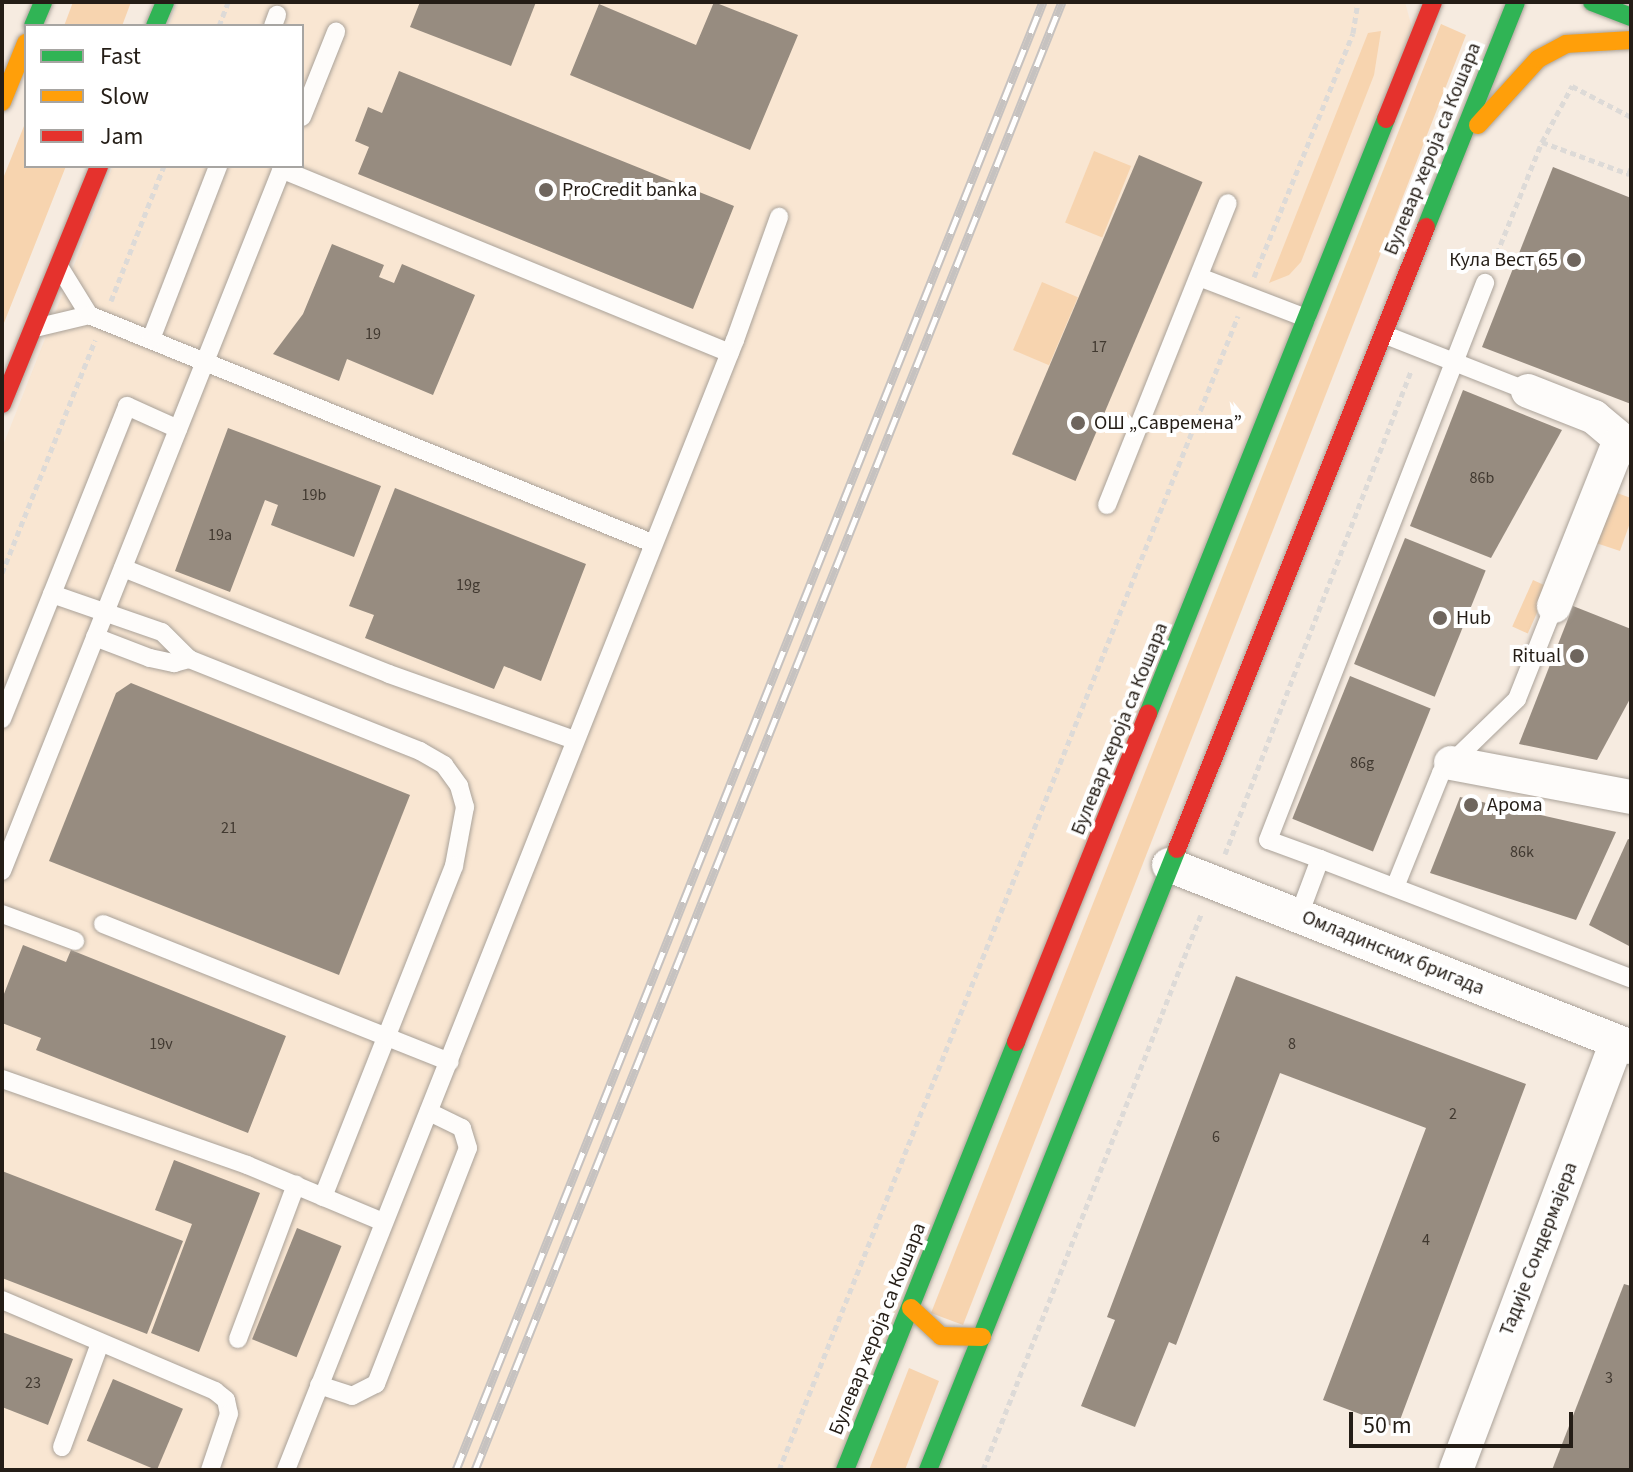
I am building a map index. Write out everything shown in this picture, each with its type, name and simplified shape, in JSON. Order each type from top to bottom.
[{"type":"main road","points":[[34,24],[43,2]]},
{"type":"main road","points":[[156,24],[165,2]]},
{"type":"main road","name":"Булевар хероја са Кошара","points":[[845,1470],[1309,319],[1433,2]]},
{"type":"main road","name":"Булевар хероја са Кошара","points":[[928,1470],[1516,2]]},
{"type":"main road","points":[[1592,2],[1631,17]]},
{"type":"main road","points":[[1391,110],[1399,27]]},
{"type":"main road","points":[[1454,155],[1538,59],[1566,44],[1631,40]]},
{"type":"main road","points":[[2,102],[24,48]]},
{"type":"main road","points":[[2,404],[98,168]]},
{"type":"main road","points":[[911,1308],[941,1336],[982,1337]]},
{"type":"main road","points":[[891,1356],[916,1355]]},
{"type":"main road","points":[[942,1364],[963,1383]]},
{"type":"street","points":[[1528,391],[1594,417],[1625,445],[1554,606]]},
{"type":"street","points":[[1451,763],[1631,797]]},
{"type":"street","name":"Омладинских бригада","points":[[1169,865],[1624,1045]]},
{"type":"street","name":"Тадије Сондермајера","points":[[1456,1470],[1624,1045]]},
{"type":"lane","points":[[304,112],[336,32]]},
{"type":"lane","points":[[151,339],[217,168]]},
{"type":"lane","points":[[2,871],[282,168]]},
{"type":"lane","points":[[284,168],[730,353]]},
{"type":"lane","points":[[1107,505],[1228,203]]},
{"type":"lane","points":[[286,1470],[381,1221],[429,1112],[652,543],[730,353],[779,217]]},
{"type":"lane","points":[[58,265],[96,318]]},
{"type":"lane","points":[[1199,277],[1309,319]]},
{"type":"lane","points":[[1485,283],[1268,840],[1630,978]]},
{"type":"lane","points":[[33,328],[96,318],[652,543]]},
{"type":"lane","points":[[1383,334],[1528,391]]},
{"type":"lane","points":[[2,719],[127,406],[178,429]]},
{"type":"lane","points":[[123,568],[389,674],[574,740]]},
{"type":"lane","points":[[52,594],[162,632],[189,659],[420,751],[444,765],[459,786],[465,807],[458,852],[383,1035],[323,1197]]},
{"type":"lane","points":[[1395,887],[1441,773],[1517,699],[1554,606]]},
{"type":"lane","points":[[95,637],[150,658],[174,663],[189,659]]},
{"type":"lane","points":[[1299,915],[1320,859]]},
{"type":"lane","points":[[2,914],[75,941]]},
{"type":"lane","points":[[103,924],[449,1062]]},
{"type":"lane","points":[[2,1079],[296,1185],[381,1221]]},
{"type":"lane","points":[[319,1385],[352,1396],[376,1384],[468,1148],[462,1128],[429,1112]]},
{"type":"lane","points":[[238,1339],[296,1185]]},
{"type":"lane","points":[[2,1300],[226,1400],[229,1414],[210,1470]]},
{"type":"lane","points":[[62,1447],[100,1343]]},
{"type":"path","points":[[220,24],[228,2]]},
{"type":"path","points":[[779,1470],[1353,33],[1358,2]]},
{"type":"path","points":[[1562,81],[1631,117]]},
{"type":"path","points":[[1485,283],[1542,142],[1572,86]]},
{"type":"path","points":[[1542,142],[1629,174],[1631,168]]},
{"type":"path","points":[[2,573],[96,318],[163,168]]},
{"type":"path","points":[[983,1470],[1420,349]]},
{"type":"shaded area","points":[[73,2],[131,2],[123,24],[65,24]]},
{"type":"shaded area","points":[[178,2],[1405,2],[1412,28],[844,1470],[2,1470],[2,448],[112,168],[304,168],[304,24],[170,24]]},
{"type":"shaded area","points":[[1441,24],[1466,35],[963,1325],[931,1313]]},
{"type":"shaded area","points":[[1381,31],[1374,75],[1301,262],[1289,275],[1269,283],[1368,33]]},
{"type":"shaded area","points":[[24,126],[24,168],[65,168],[2,328],[2,181]]},
{"type":"shaded area","points":[[1094,151],[1131,166],[1102,237],[1065,222]]},
{"type":"shaded area","points":[[1042,282],[1078,297],[1049,365],[1013,350]]},
{"type":"shaded area","points":[[1614,492],[1631,498],[1631,520],[1620,551],[1596,543]]},
{"type":"shaded area","points":[[1533,580],[1549,587],[1528,634],[1512,627]]},
{"type":"shaded area","points":[[909,1368],[939,1381],[905,1470],[869,1470]]},
{"type":"building","points":[[420,2],[536,2],[511,66],[410,27]]},
{"type":"building","points":[[714,2],[798,35],[750,150],[570,75],[599,4],[696,45]]},
{"type":"building","name":"ProCredit banka","points":[[399,71],[734,206],[693,309],[358,174],[369,147],[355,141],[368,107],[382,113]]},
{"type":"building","points":[[1139,155],[1203,182],[1076,481],[1012,454]]},
{"type":"building","name":"Кула Вест 65","points":[[1553,167],[1631,198],[1631,404],[1482,347]]},
{"type":"building","points":[[332,244],[384,265],[379,277],[394,283],[402,264],[475,295],[433,395],[347,359],[339,381],[273,354],[303,314]]},
{"type":"building","points":[[1463,390],[1562,430],[1491,558],[1410,526]]},
{"type":"building","points":[[228,428],[381,486],[354,557],[271,525],[278,505],[265,500],[230,592],[175,571]]},
{"type":"building","points":[[395,488],[586,564],[541,681],[504,666],[494,689],[365,638],[374,615],[349,606]]},
{"type":"building","points":[[1405,538],[1486,571],[1435,697],[1354,664]]},
{"type":"building","points":[[1573,606],[1631,629],[1631,697],[1597,760],[1519,744]]},
{"type":"building","points":[[1350,676],[1431,709],[1373,851],[1292,819]]},
{"type":"building","points":[[131,683],[410,795],[339,975],[49,861],[116,693]]},
{"type":"building","points":[[1460,797],[1616,832],[1576,920],[1430,873]]},
{"type":"building","points":[[1628,839],[1631,840],[1631,947],[1589,925]]},
{"type":"building","points":[[23,945],[66,962],[71,950],[286,1036],[248,1133],[36,1050],[41,1038],[2,1023],[2,999]]},
{"type":"building","points":[[1236,976],[1526,1084],[1397,1428],[1323,1400],[1426,1128],[1280,1073],[1176,1345],[1169,1342],[1135,1427],[1081,1406],[1115,1320],[1107,1317]]},
{"type":"building","points":[[174,1160],[260,1193],[199,1352],[151,1333],[192,1224],[155,1210]]},
{"type":"building","points":[[2,1171],[183,1241],[147,1334],[2,1278]]},
{"type":"building","points":[[297,1228],[342,1246],[297,1357],[252,1339]]},
{"type":"building","points":[[1624,1284],[1631,1286],[1631,1470],[1552,1470]]},
{"type":"building","points":[[2,1332],[73,1359],[48,1425],[2,1407]]},
{"type":"building","points":[[113,1379],[183,1409],[157,1470],[87,1441]]},
{"type":"railway","points":[[456,1470],[1043,2]]},
{"type":"railway","points":[[475,1470],[1062,2]]},
{"type":"traffic: fast","points":[[34,24],[43,2]]},
{"type":"traffic: fast","points":[[156,24],[165,2]]},
{"type":"traffic: fast","points":[[1426,227],[1516,2]]},
{"type":"traffic: fast","points":[[1592,2],[1631,17]]},
{"type":"traffic: fast","points":[[1148,714],[1386,119]]},
{"type":"traffic: fast","points":[[928,1470],[1177,849]]},
{"type":"traffic: fast","points":[[845,1470],[1016,1042]]},
{"type":"traffic: slow","points":[[1478,125],[1538,59],[1566,44],[1631,40]]},
{"type":"traffic: slow","points":[[2,102],[24,48]]},
{"type":"traffic: slow","points":[[911,1308],[941,1336],[982,1337]]},
{"type":"traffic: jam","points":[[1386,119],[1433,2]]},
{"type":"traffic: jam","points":[[2,404],[98,168]]},
{"type":"traffic: jam","points":[[1177,849],[1426,227]]},
{"type":"traffic: jam","points":[[1016,1042],[1148,714]]},
{"type":"place","name":"ProCredit banka","points":[[546,190]]},
{"type":"place","name":"Кула Вест 65","points":[[1574,260]]},
{"type":"place","name":"ОШ „Савремена”","points":[[1078,423]]},
{"type":"place","name":"Hub","points":[[1440,618]]},
{"type":"place","name":"Ritual","points":[[1577,656]]},
{"type":"place","name":"Арома","points":[[1471,805]]}]
